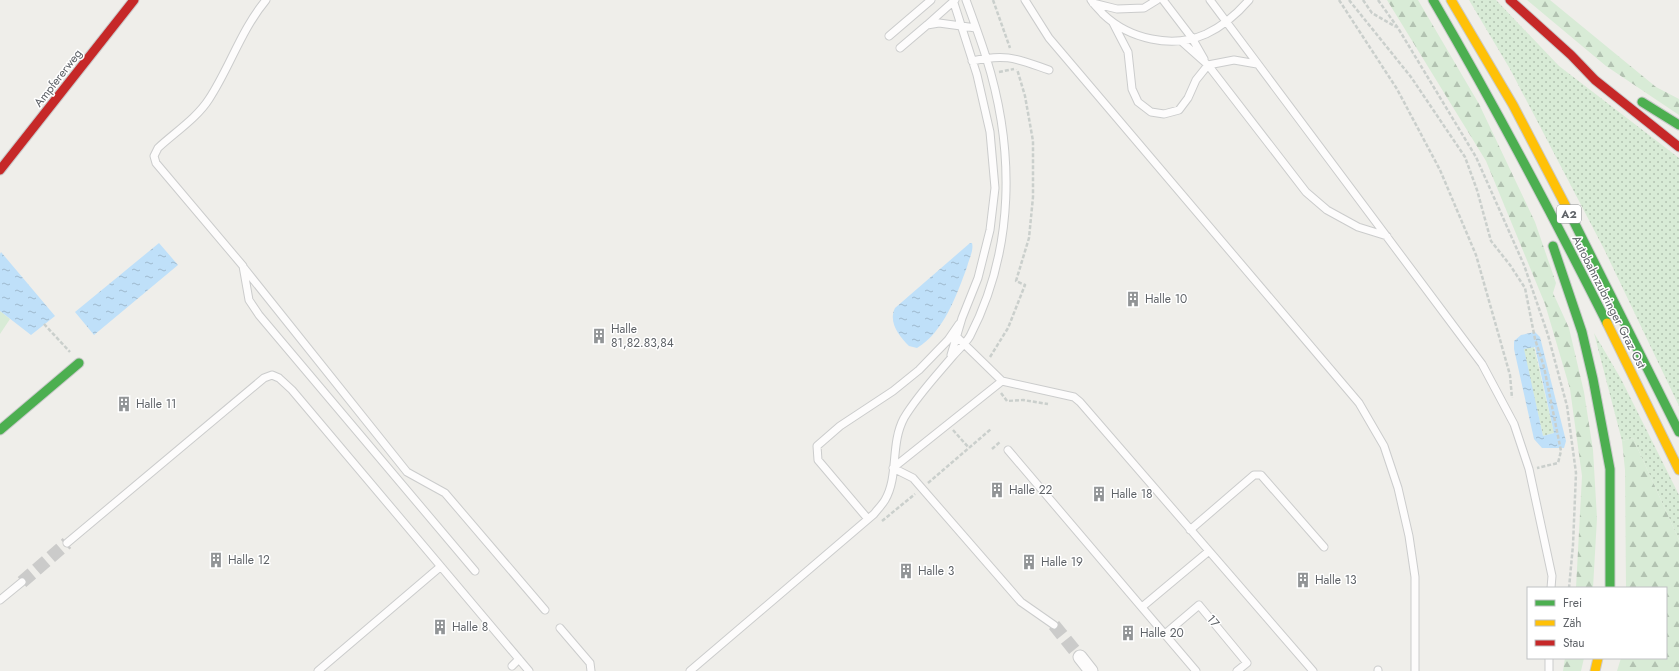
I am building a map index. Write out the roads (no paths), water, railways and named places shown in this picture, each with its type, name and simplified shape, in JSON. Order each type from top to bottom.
[{"type":"main road","name":"Ampfererweg","points":[[0,170],[134,0]]},
{"type":"main road","name":"Autobahnzubringer Graz Ost","points":[[1433,0],[1461,46],[1529,172],[1679,470]]},
{"type":"main road","name":"Autobahnzubringer Graz Ost","points":[[1451,0],[1484,54],[1574,222],[1679,432]]},
{"type":"main road","points":[[1510,0],[1571,55],[1595,80],[1679,148]]},
{"type":"main road","points":[[1571,55],[1612,82]]},
{"type":"main road","points":[[1631,95],[1679,125]]},
{"type":"main road","points":[[1529,172],[1544,222]]},
{"type":"main road","points":[[1549,235],[1564,275],[1582,332],[1593,379],[1610,469],[1610,587]]},
{"type":"main road","points":[[0,430],[79,363]]},
{"type":"main road","points":[[1595,671],[1598,659]]},
{"type":"street","points":[[1080,657],[1090,671]]},
{"type":"lane","points":[[266,0],[254,14],[209,100],[197,113],[158,148],[154,156],[156,163],[243,266],[407,472],[445,493],[544,610]]},
{"type":"lane","points":[[890,36],[931,0]]},
{"type":"lane","points":[[690,671],[868,519],[885,500],[893,468],[896,440],[900,426],[908,411],[969,337],[992,282],[1004,224],[1007,186],[1002,129],[986,57],[966,0]]},
{"type":"lane","points":[[1025,0],[1049,38],[1359,404],[1384,446],[1398,488],[1410,536],[1416,577],[1415,671]]},
{"type":"lane","points":[[1092,2],[1117,9],[1144,8],[1157,0]]},
{"type":"lane","points":[[1163,0],[1192,38],[1208,65],[1306,192],[1327,210],[1358,227],[1388,236]]},
{"type":"lane","points":[[1210,0],[1388,236],[1482,364],[1514,424],[1529,469],[1552,576],[1551,587]]},
{"type":"lane","points":[[1092,2],[1113,23],[1134,35],[1157,40],[1181,40],[1205,35],[1227,23],[1249,0]]},
{"type":"lane","points":[[900,48],[953,1],[972,60],[990,132],[995,188],[990,230],[978,278],[962,318],[948,362]]},
{"type":"lane","points":[[1113,23],[1128,52],[1132,89],[1138,102],[1151,112],[1164,114],[1179,110],[1188,98],[1196,80],[1208,65],[1234,60],[1257,64]]},
{"type":"lane","points":[[927,25],[939,24],[976,28]]},
{"type":"lane","points":[[1181,40],[1208,65]]},
{"type":"lane","points":[[972,60],[993,56],[1013,57],[1049,70]]},
{"type":"lane","points":[[243,266],[249,300],[259,315],[475,571]]},
{"type":"lane","points":[[868,519],[818,460],[818,446],[840,426],[893,391],[919,370],[948,340],[962,318]]},
{"type":"lane","points":[[957,337],[1002,381],[1074,397],[1080,402],[1313,671]]},
{"type":"lane","points":[[67,543],[264,378],[272,375],[279,378],[292,390],[440,567],[530,671]]},
{"type":"lane","points":[[893,468],[1002,381]]},
{"type":"lane","points":[[1008,450],[1196,671]]},
{"type":"lane","points":[[893,468],[913,478],[1021,602],[1054,625]]},
{"type":"lane","points":[[1190,530],[1254,475],[1261,475],[1324,547]]},
{"type":"lane","points":[[1142,607],[1209,551]]},
{"type":"lane","points":[[318,671],[440,567]]},
{"type":"lane","points":[[0,600],[22,582]]},
{"type":"lane","name":"17","points":[[1165,634],[1200,605],[1247,663],[1237,671]]},
{"type":"lane","points":[[560,628],[590,663],[591,671]]},
{"type":"lane","points":[[512,666],[520,659]]},
{"type":"lane","points":[[1549,659],[1549,671]]},
{"type":"water","points":[[159,243],[178,265],[94,335],[75,312]]},
{"type":"water","points":[[970,243],[972,243],[971,255],[959,289],[948,312],[935,332],[926,341],[917,348],[909,346],[898,333],[894,324],[893,313],[895,308]]},
{"type":"water","points":[[1,252],[55,316],[31,335],[0,311]]},
{"type":"water","points":[[1535,332],[1540,337],[1566,441],[1564,448],[1542,448],[1534,439],[1514,349],[1514,341],[1521,335]],"holes":[[[1535,347],[1554,433],[1543,436],[1524,349]]]},
{"type":"tunnel","points":[[22,582],[67,543]]},
{"type":"tunnel","points":[[1054,625],[1080,657]]},
{"type":"place","name":"Halle 10","points":[[1133,299]]},
{"type":"place","name":"Halle 81,82.83,84","points":[[599,336]]},
{"type":"place","name":"Halle 11","points":[[124,404]]},
{"type":"place","name":"Halle 22","points":[[997,490]]},
{"type":"place","name":"Halle 18","points":[[1099,494]]},
{"type":"place","name":"Halle 12","points":[[216,560]]},
{"type":"place","name":"Halle 19","points":[[1029,562]]},
{"type":"place","name":"Halle 3","points":[[906,571]]},
{"type":"place","name":"Halle 13","points":[[1303,580]]},
{"type":"place","name":"Halle 8","points":[[440,627]]},
{"type":"place","name":"Halle 20","points":[[1128,633]]}]
